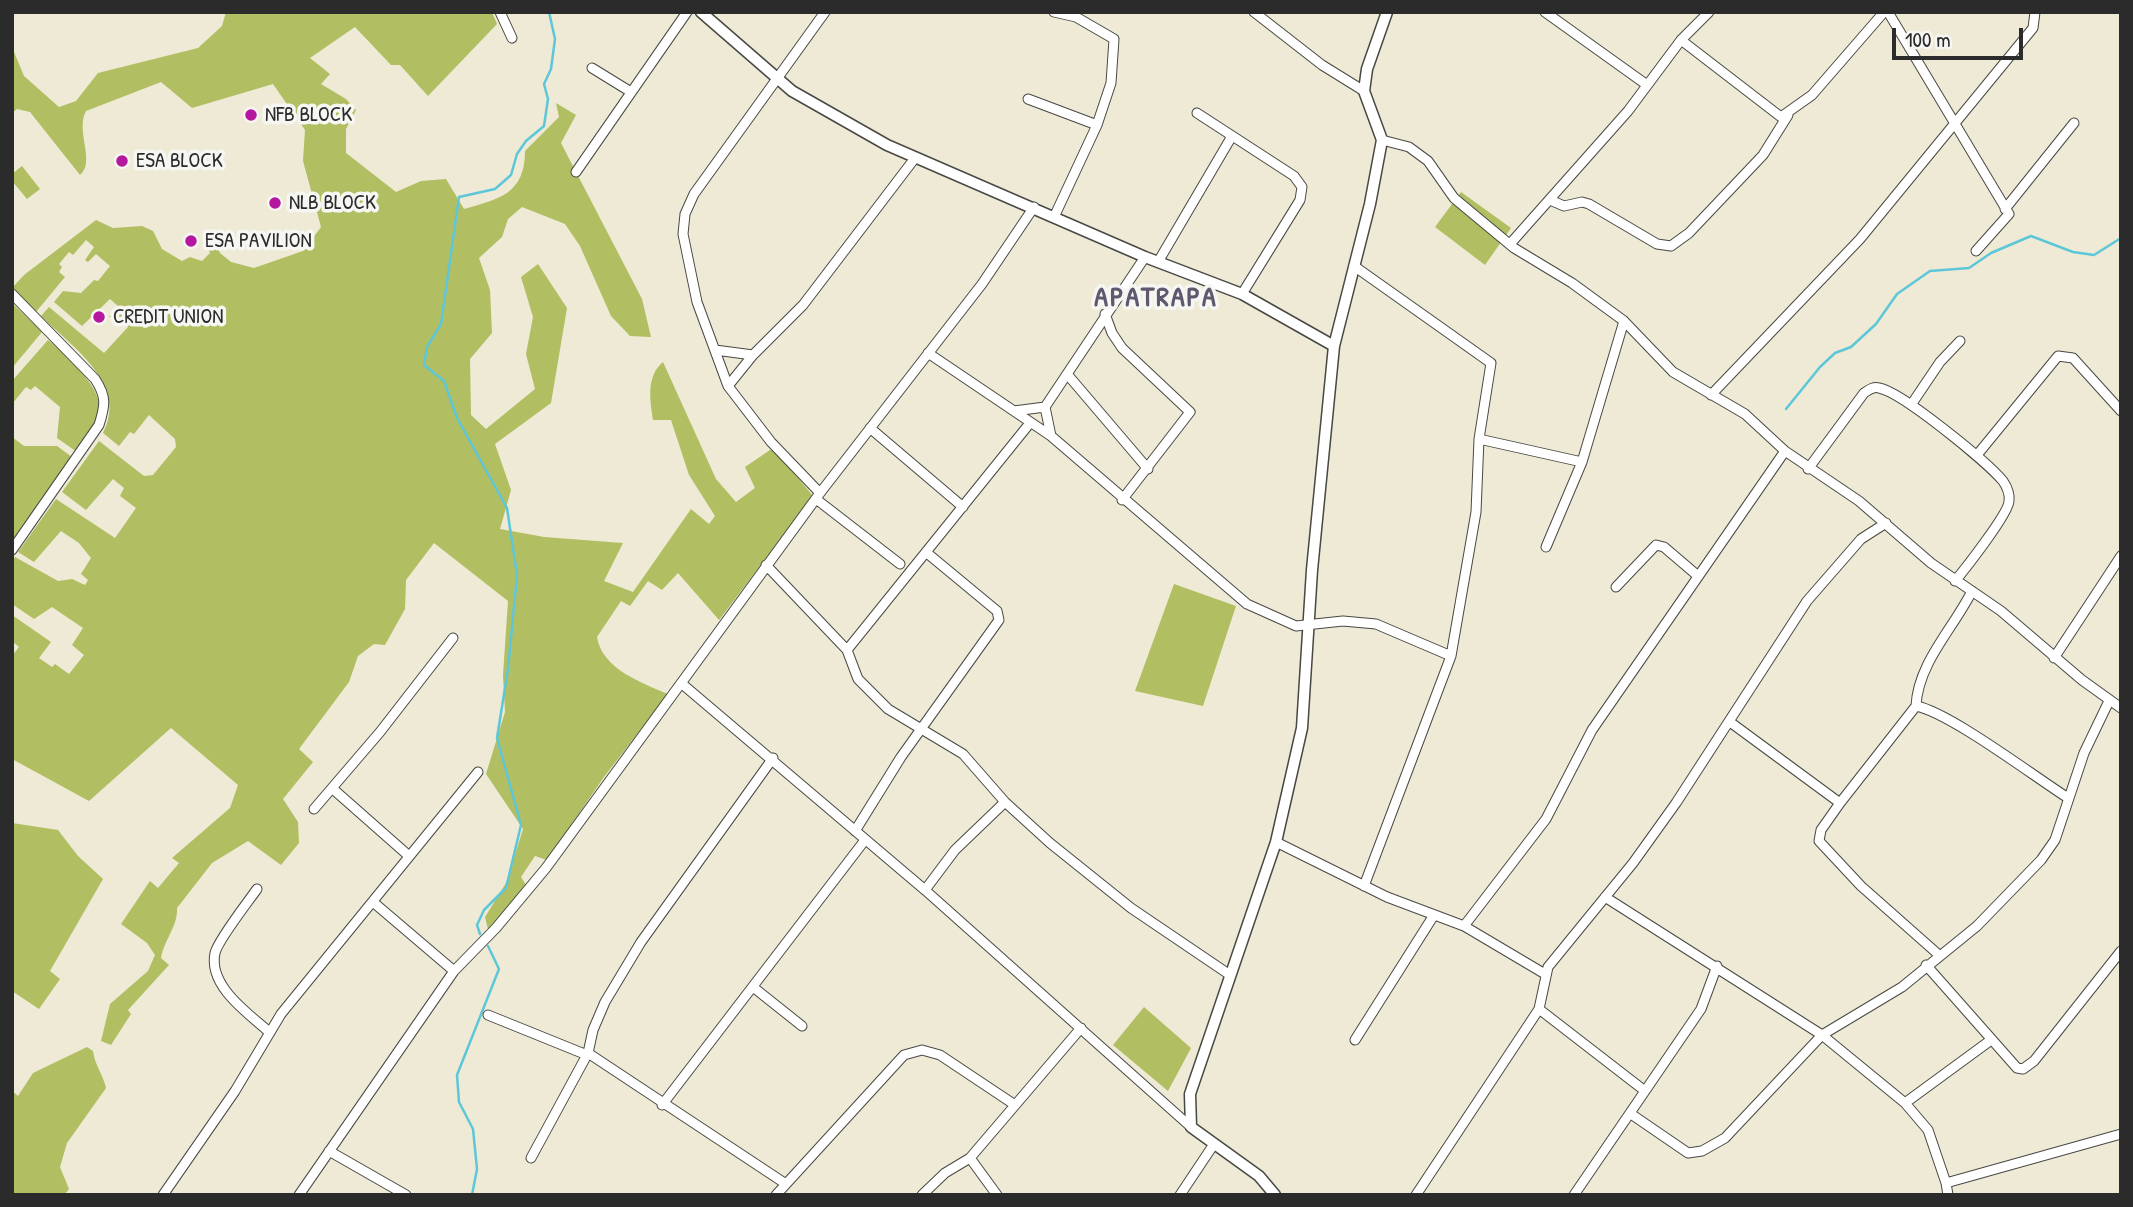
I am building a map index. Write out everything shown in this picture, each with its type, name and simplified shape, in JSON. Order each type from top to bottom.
[{"type":"street","points":[[500,12],[512,38]]},
{"type":"street","points":[[576,172],[687,12]]},
{"type":"street","points":[[701,12],[776,79],[839,120],[915,158],[1055,215],[1145,257],[1242,294],[1334,346]]},
{"type":"street","points":[[825,12],[694,194],[685,214],[683,234],[697,302],[728,386],[771,442],[818,496],[900,564]]},
{"type":"street","points":[[1054,12],[1076,18],[1113,37],[1111,83],[1097,125],[1055,215]]},
{"type":"street","points":[[1254,12],[1322,65],[1364,91]]},
{"type":"street","points":[[1191,1127],[1190,1094],[1195,1075],[1276,842],[1302,728],[1334,346],[1382,141],[1364,91],[1367,69],[1387,12]]},
{"type":"street","points":[[1545,12],[1647,85]]},
{"type":"street","points":[[1510,244],[1589,158],[1681,40],[1709,12]]},
{"type":"street","points":[[1550,200],[1564,206],[1582,202],[1589,204],[1657,244],[1671,246],[1689,233],[1763,155],[1788,115],[1812,95],[1886,12],[2005,209],[2008,219],[1976,251]]},
{"type":"street","points":[[1711,395],[1860,239],[1952,123],[2033,28],[2035,12]]},
{"type":"street","points":[[1681,40],[1774,114],[1781,117],[1788,115]]},
{"type":"street","points":[[592,68],[631,92]]},
{"type":"street","points":[[1028,99],[1097,125]]},
{"type":"street","points":[[1197,113],[1294,176],[1302,187],[1300,200],[1242,294]]},
{"type":"street","points":[[2005,209],[2074,122]]},
{"type":"street","points":[[1158,262],[1232,136]]},
{"type":"street","points":[[1382,141],[1409,148],[1428,161],[1454,198],[1510,244],[1624,321],[1673,372],[1745,414],[1808,469],[1859,501],[1955,581],[2001,611],[2054,658],[2121,708]]},
{"type":"street","points":[[728,386],[752,355],[803,305],[915,158]]},
{"type":"street","points":[[299,1195],[454,971],[496,928],[546,868],[766,565],[982,284],[1034,207]]},
{"type":"street","points":[[1051,436],[1045,407],[1145,257]]},
{"type":"street","points":[[1354,266],[1489,359],[1491,363],[1479,439],[1476,512],[1451,656],[1364,886]]},
{"type":"street","points":[[12,294],[95,379],[104,392],[105,405],[99,425],[12,550]]},
{"type":"street","points":[[1105,314],[1122,348],[1190,412],[1122,500]]},
{"type":"street","points":[[1546,547],[1582,462],[1624,321]]},
{"type":"street","points":[[1911,405],[1940,362],[1960,341]]},
{"type":"street","points":[[715,350],[752,355]]},
{"type":"street","points":[[928,353],[1051,436],[1122,500],[1247,604],[1296,626],[1343,621],[1377,624],[1451,656]]},
{"type":"street","points":[[1978,455],[2058,356],[2073,358],[2121,411]]},
{"type":"street","points":[[1067,374],[1148,469]]},
{"type":"street","points":[[1808,469],[1864,393],[1873,387],[1881,388],[1911,405],[1978,455],[2004,482],[2009,501],[2004,515],[1955,581]]},
{"type":"street","points":[[1014,411],[1045,407]]},
{"type":"street","points":[[847,650],[1030,423]]},
{"type":"street","points":[[870,428],[963,507]]},
{"type":"street","points":[[1479,439],[1582,462]]},
{"type":"street","points":[[1464,926],[1546,819],[1592,730],[1785,451]]},
{"type":"street","points":[[1416,1195],[1539,1009],[1545,988],[1545,974],[1676,803],[1807,601],[1861,538],[1886,523]]},
{"type":"street","points":[[1616,587],[1656,545],[1664,547],[1698,576]]},
{"type":"street","points":[[855,831],[922,729],[999,620],[997,611],[927,553]]},
{"type":"street","points":[[2054,658],[2121,556]]},
{"type":"street","points":[[766,565],[847,650],[858,679],[888,709],[963,754],[1005,802],[1105,888],[1230,975]]},
{"type":"street","points":[[1939,955],[1861,886],[1819,841],[1821,830],[1840,803],[1916,706],[1917,689],[1929,661],[1972,591]]},
{"type":"street","points":[[313,809],[333,789],[453,638]]},
{"type":"street","points":[[681,683],[773,758],[925,890],[1191,1127],[1259,1176],[1275,1195]]},
{"type":"street","points":[[1631,1114],[1684,1151],[1702,1151],[1714,1146],[1739,1125],[1822,1035],[1883,1000],[1977,926],[2041,860],[2055,840],[2084,753],[2109,701]]},
{"type":"street","points":[[1916,706],[1926,708],[1949,721],[2068,798]]},
{"type":"street","points":[[1730,722],[1840,803]]},
{"type":"street","points":[[531,1158],[587,1054],[593,1030],[605,1002],[641,942],[773,758]]},
{"type":"street","points":[[163,1195],[235,1091],[268,1031],[478,772]]},
{"type":"street","points":[[333,789],[409,856]]},
{"type":"street","points":[[925,890],[955,850],[1005,802]]},
{"type":"street","points":[[662,1105],[865,840]]},
{"type":"street","points":[[1276,842],[1364,886],[1464,926],[1545,974]]},
{"type":"street","points":[[257,889],[215,952],[215,971],[226,991],[268,1031]]},
{"type":"street","points":[[1605,897],[1822,1035],[1905,1103],[1928,1130],[1948,1195]]},
{"type":"street","points":[[373,902],[454,971]]},
{"type":"street","points":[[1355,1040],[1434,915]]},
{"type":"street","points":[[1926,965],[2017,1068],[2028,1067],[2121,951]]},
{"type":"street","points":[[1574,1195],[1701,1009],[1717,967]]},
{"type":"street","points":[[753,987],[802,1026]]},
{"type":"street","points":[[1539,1009],[1645,1091]]},
{"type":"street","points":[[488,1015],[587,1054],[786,1184]]},
{"type":"street","points":[[922,1195],[945,1173],[970,1158],[1080,1028]]},
{"type":"street","points":[[1905,1103],[1991,1040]]},
{"type":"street","points":[[776,1195],[904,1055],[922,1050],[940,1055],[1016,1105]]},
{"type":"street","points":[[1946,1183],[2121,1134]]},
{"type":"street","points":[[1180,1195],[1214,1144]]},
{"type":"street","points":[[329,1151],[406,1195]]},
{"type":"street","points":[[970,1158],[997,1195]]},
{"type":"green space","points":[[226,12],[492,12],[497,24],[428,96],[400,65],[391,65],[355,27],[310,58],[330,74],[321,84],[346,99],[356,110],[346,129],[346,153],[396,192],[421,181],[446,179],[464,209],[499,198],[515,186],[520,177],[525,151],[559,117],[556,103],[576,115],[561,143],[642,299],[651,337],[630,336],[611,316],[580,246],[565,224],[522,207],[508,219],[502,237],[479,258],[490,290],[492,333],[470,359],[471,415],[486,429],[535,389],[526,354],[533,317],[521,277],[538,264],[567,308],[551,403],[495,444],[511,490],[500,529],[544,537],[623,543],[604,581],[633,592],[691,509],[709,524],[715,516],[689,475],[671,420],[653,420],[650,397],[652,381],[663,362],[716,479],[736,502],[755,488],[745,467],[773,448],[813,496],[719,620],[678,573],[662,590],[648,581],[630,606],[621,601],[597,637],[600,648],[615,666],[625,673],[668,694],[604,777],[547,860],[535,856],[521,877],[526,885],[488,929],[485,917],[506,883],[523,829],[486,774],[505,712],[503,675],[508,601],[434,543],[406,580],[405,609],[385,645],[374,644],[358,656],[349,682],[299,749],[313,762],[283,799],[298,822],[299,843],[281,865],[248,841],[212,863],[177,908],[177,915],[161,958],[169,965],[128,1010],[131,1014],[111,1045],[101,1041],[110,1004],[148,971],[155,955],[147,943],[121,924],[150,881],[158,888],[179,863],[172,858],[230,808],[238,785],[171,728],[89,801],[12,759],[12,656],[19,647],[12,641],[12,615],[51,642],[39,658],[52,667],[55,664],[69,674],[84,655],[72,645],[83,628],[52,607],[34,619],[12,604],[12,560],[15,557],[58,581],[72,579],[85,585],[88,580],[81,574],[91,558],[79,543],[61,531],[34,562],[18,552],[56,499],[115,538],[136,508],[120,496],[124,488],[113,479],[86,510],[62,492],[99,441],[144,476],[153,475],[176,447],[175,439],[149,415],[134,434],[130,432],[119,446],[103,433],[109,415],[109,398],[103,383],[81,354],[41,316],[49,307],[104,353],[128,327],[122,319],[109,317],[118,306],[110,299],[82,326],[54,302],[63,291],[81,293],[94,280],[98,281],[110,266],[96,254],[88,262],[85,260],[94,247],[86,240],[73,255],[69,252],[59,264],[62,267],[59,272],[65,277],[36,312],[12,288],[24,275],[96,220],[113,228],[142,226],[153,231],[162,249],[182,261],[190,257],[202,261],[210,253],[204,237],[208,234],[214,238],[220,253],[231,262],[254,268],[303,251],[321,227],[303,161],[305,130],[273,84],[192,108],[161,82],[86,111],[83,128],[86,162],[80,175],[30,112],[17,109],[12,113],[12,47],[24,76],[59,107],[76,101],[98,73],[198,48],[222,26]]},
{"type":"green space","points":[[22,166],[40,189],[27,199],[12,181],[12,174]]},
{"type":"green space","points":[[1461,192],[1511,228],[1485,265],[1435,227]]},
{"type":"green space","points":[[12,303],[42,332],[12,368]]},
{"type":"green space","points":[[48,340],[87,379],[98,399],[97,418],[77,452],[57,438],[60,407],[35,386],[31,390],[26,387],[12,404],[12,381]]},
{"type":"green space","points":[[12,437],[24,446],[57,446],[72,457],[12,543]]},
{"type":"green space","points":[[1174,584],[1236,606],[1203,706],[1135,691]]},
{"type":"green space","points":[[12,823],[58,830],[78,856],[103,879],[50,971],[60,979],[39,1009],[12,991]]},
{"type":"green space","points":[[1144,1007],[1191,1048],[1168,1091],[1113,1045]]},
{"type":"green space","points":[[87,1047],[93,1051],[106,1088],[67,1143],[60,1167],[69,1189],[64,1195],[12,1195],[12,1091],[18,1096],[33,1073]]},
{"type":"waterway","points":[[480,934],[477,925],[484,910],[506,888],[521,825],[497,738],[508,669],[517,575],[507,508],[457,418],[444,381],[424,365],[427,347],[441,324],[459,197],[495,189],[511,175],[517,154],[526,141],[544,126],[548,99],[544,84],[551,69],[555,39],[549,12]]},
{"type":"waterway","points":[[2121,21],[2121,42]]},
{"type":"waterway","points":[[1786,409],[1820,367],[1835,353],[1851,347],[1876,324],[1897,294],[1930,271],[1969,268],[1991,253],[2031,236],[2073,252],[2094,255],[2121,238]]},
{"type":"waterway","points":[[472,1195],[477,1169],[473,1129],[459,1102],[457,1075],[499,969],[488,946]]},
{"type":"place","name":"NFB BLOCK","points":[[251,115]]},
{"type":"place","name":"ESA BLOCK","points":[[122,161]]},
{"type":"place","name":"NLB BLOCK","points":[[275,203]]},
{"type":"place","name":"ESA PAVILION","points":[[191,241]]},
{"type":"place","name":"CREDIT UNION","points":[[99,317]]},
{"type":"district","name":"APATRAPA","points":[[1156,299]]}]
